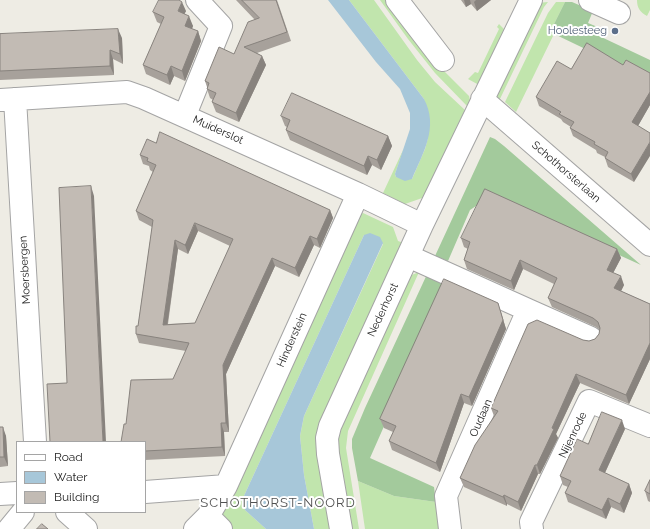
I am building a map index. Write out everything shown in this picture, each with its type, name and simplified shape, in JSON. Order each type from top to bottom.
[{"type":"street","points":[[185,116],[221,26],[197,0]]},
{"type":"street","points":[[398,0],[443,60]]},
{"type":"street","points":[[482,100],[531,0]]},
{"type":"street","points":[[590,0],[619,13]]},
{"type":"street","name":"Muiderslot","points":[[7,99],[126,92],[144,98],[185,116],[358,194],[422,225]]},
{"type":"street","name":"Moersbergen","points":[[7,99],[35,441]]},
{"type":"street","name":"Nederhorst","points":[[341,529],[328,454],[327,438],[330,426],[422,225],[482,100]]},
{"type":"street","name":"Schothorsterlaan","points":[[482,100],[650,245]]},
{"type":"street","name":"Hinderstein","points":[[208,525],[358,194]]},
{"type":"street","points":[[408,256],[591,338]]},
{"type":"street","name":"Oudaan","points":[[450,529],[446,496],[528,310]]},
{"type":"street","name":"Nijenrode","points":[[532,529],[531,522],[589,401],[650,426]]},
{"type":"street","points":[[146,492],[226,486]]},
{"type":"street","points":[[0,494],[16,493]]},
{"type":"street","points":[[9,529],[22,513]]},
{"type":"street","points":[[68,513],[86,529]]},
{"type":"green space","points":[[349,0],[374,0],[417,60],[435,82],[465,110],[425,197],[405,204],[383,193],[404,148],[395,174],[396,177],[412,179],[425,149],[428,138],[424,99]]},
{"type":"green space","points":[[380,0],[389,0],[436,63],[469,96],[470,100],[467,106],[435,73]]},
{"type":"green space","points":[[637,0],[650,0],[650,10],[647,16],[639,10]]},
{"type":"green space","points":[[548,2],[544,7],[499,101],[496,94],[537,3]]},
{"type":"green space","points":[[556,2],[565,2],[550,32],[554,34],[516,112],[505,102],[548,13]]},
{"type":"green space","points":[[565,2],[572,2],[593,11],[588,23],[600,28],[597,35],[650,60],[650,80],[550,32]]},
{"type":"green space","points":[[499,24],[506,31],[479,85],[468,79],[475,72],[478,73],[499,29],[497,27]]},
{"type":"green space","points":[[490,137],[504,146],[641,265],[489,196],[481,207],[476,206],[470,210],[448,261],[435,256]]},
{"type":"green space","points":[[363,213],[393,227],[398,241],[404,243],[331,402],[331,529],[314,529],[304,475],[300,436],[304,416],[383,244],[364,235],[243,498],[245,510],[266,529],[233,529],[217,515],[354,217]]},
{"type":"green space","points":[[429,270],[449,279],[370,458],[434,487],[436,502],[394,496],[358,481],[352,448],[352,439],[365,408]]},
{"type":"green space","points":[[419,272],[348,431],[346,448],[359,529],[348,529],[336,456],[337,434],[407,277]]},
{"type":"green space","points":[[358,481],[394,496],[436,502],[440,529],[365,529]]},
{"type":"water","points":[[328,0],[349,0],[424,99],[428,109],[430,130],[425,150],[412,179],[405,181],[396,177],[395,174],[410,129],[410,113],[400,89],[376,62]]},
{"type":"water","points":[[370,233],[380,237],[383,243],[304,416],[300,436],[304,475],[314,529],[266,529],[245,510],[243,498],[364,235]]},
{"type":"building","points":[[159,0],[179,0],[182,2],[178,11],[189,16],[185,26],[198,31],[182,71],[171,66],[167,75],[143,65],[164,17],[153,12]]},
{"type":"building","points":[[242,0],[276,0],[287,32],[244,47],[262,56],[236,113],[212,102],[216,93],[207,89],[209,83],[205,81],[219,47],[234,54],[248,22],[259,18]]},
{"type":"building","points":[[118,29],[120,54],[110,50],[110,66],[0,71],[0,34]]},
{"type":"building","points":[[587,43],[623,65],[626,60],[650,73],[650,92],[632,122],[650,133],[650,142],[631,174],[605,158],[608,152],[594,144],[595,142],[570,128],[574,122],[559,114],[561,112],[536,97],[557,61],[571,69]]},
{"type":"building","points":[[292,93],[388,136],[377,160],[368,156],[364,166],[286,130],[290,120],[281,116]]},
{"type":"building","points":[[160,132],[330,210],[317,239],[310,236],[295,268],[272,258],[231,347],[223,365],[226,423],[221,423],[222,447],[146,451],[146,441],[121,441],[124,424],[126,424],[131,380],[173,379],[189,343],[136,334],[153,220],[136,211],[156,165],[147,161],[148,158],[140,155],[147,139],[156,143]],"holes":[[[195,223],[233,239],[195,323],[163,325],[175,240],[185,245]]]},
{"type":"building","points":[[91,186],[103,441],[50,441],[47,384],[67,383],[59,188]]},
{"type":"building","points":[[485,189],[617,249],[607,270],[621,276],[614,288],[650,304],[650,343],[626,395],[576,374],[552,428],[554,429],[518,502],[460,478],[475,445],[498,411],[491,408],[528,324],[537,320],[583,340],[589,341],[595,339],[599,334],[600,328],[598,322],[593,318],[548,298],[557,278],[520,260],[511,281],[464,260],[470,242],[461,238]]},
{"type":"building","points":[[444,279],[498,303],[503,320],[469,397],[461,394],[436,463],[389,441],[396,426],[380,419]]},
{"type":"building","points":[[602,412],[622,420],[599,470],[629,484],[620,504],[608,498],[602,510],[565,493],[571,481],[560,476],[577,439],[588,444]]},
{"type":"building","points":[[0,427],[3,427],[4,457],[0,457]]},
{"type":"building","points":[[650,480],[650,494],[645,491]]},
{"type":"building","points":[[42,524],[48,529],[37,529]]},
{"type":"place","name":"Hoolesteeg","points":[[615,31]]},
{"type":"district","name":"SCHOTHORST-NOORD","points":[[278,503]]}]
